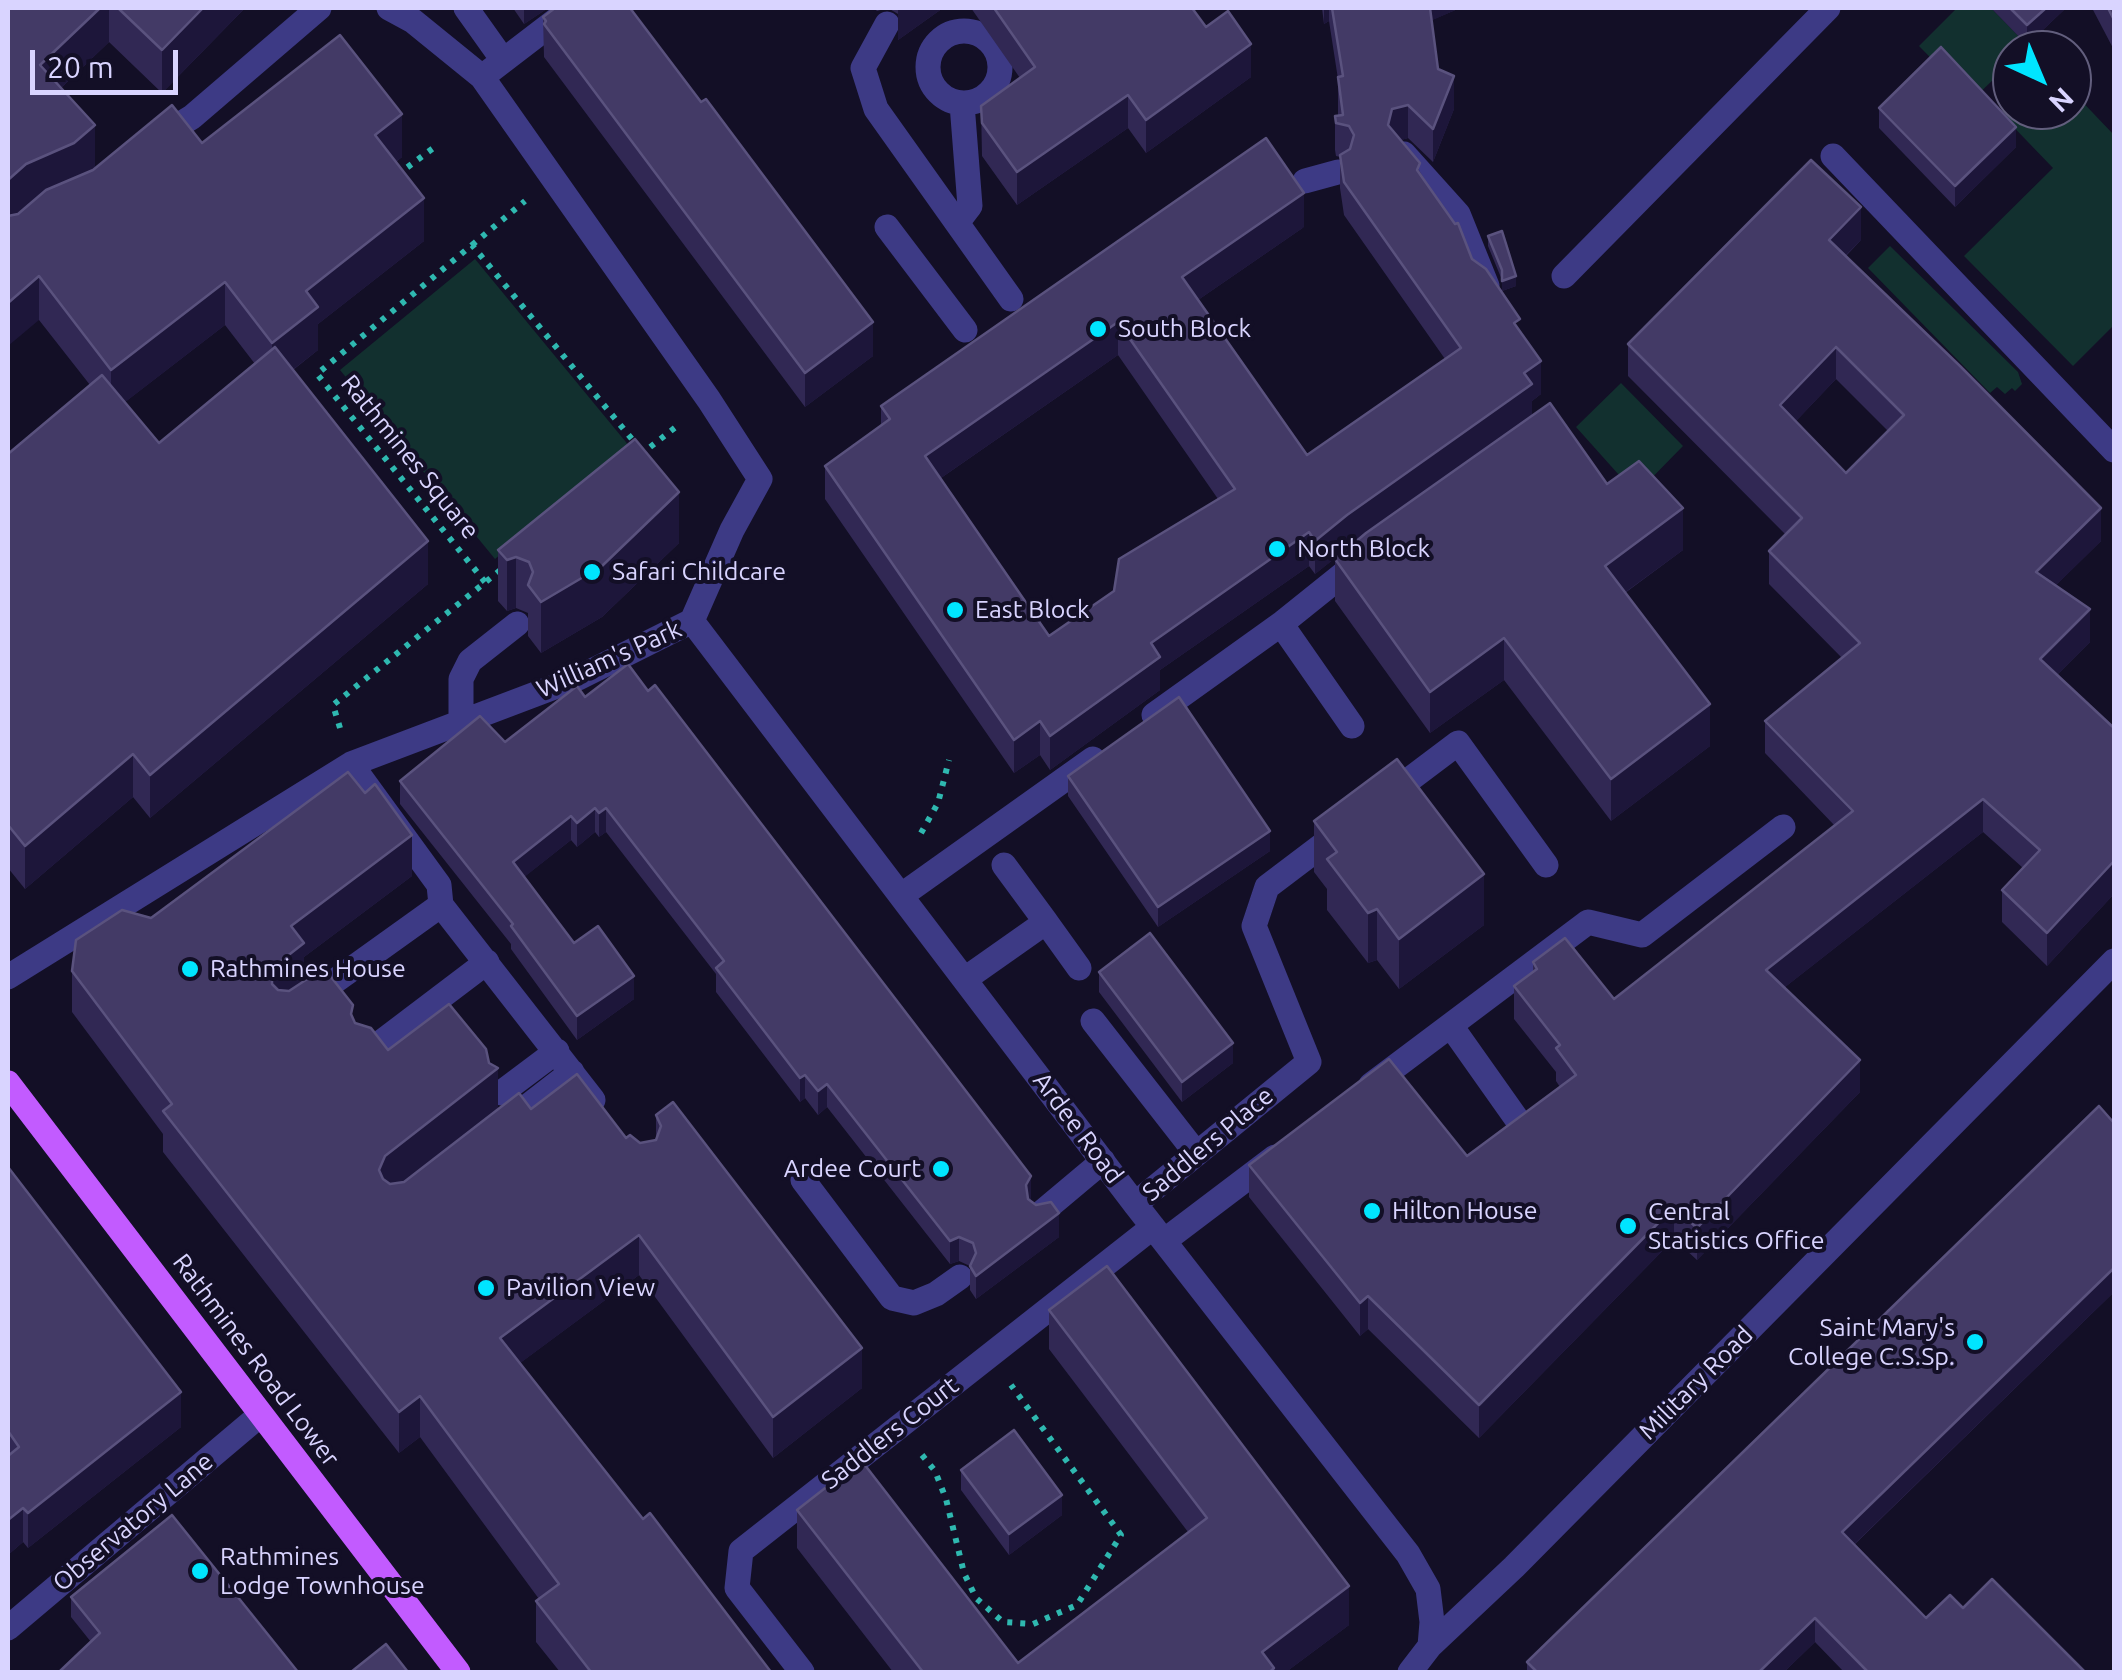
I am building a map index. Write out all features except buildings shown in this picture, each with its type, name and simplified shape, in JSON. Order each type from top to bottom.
[{"type":"main road","name":"Rathmines Road Lower","points":[[8,1083],[458,1672]]},
{"type":"street","points":[[141,152],[192,117],[318,8]]},
{"type":"street","name":"William's Park","points":[[8,977],[351,764],[578,678],[692,621],[732,530],[760,479],[482,77],[413,20],[389,8]]},
{"type":"street","points":[[466,8],[503,60]]},
{"type":"street","points":[[482,77],[572,8]]},
{"type":"street","points":[[1564,276],[1828,8]]},
{"type":"street","points":[[887,24],[863,68],[876,110],[1011,299]]},
{"type":"street","points":[[957,223],[970,206],[962,104]]},
{"type":"street","points":[[1404,154],[1458,214],[1487,286]]},
{"type":"street","points":[[1834,156],[2114,450]]},
{"type":"street","points":[[1306,181],[1338,172]]},
{"type":"street","points":[[887,226],[965,330]]},
{"type":"street","points":[[1138,727],[1281,624],[1388,540]]},
{"type":"street","name":"Ardee Road","points":[[692,621],[1408,1554],[1428,1588],[1430,1646]]},
{"type":"street","points":[[461,720],[461,679],[470,661],[517,624]]},
{"type":"street","points":[[1281,624],[1352,726]]},
{"type":"street","name":"Saddlers Place","points":[[1136,1204],[1309,1062],[1254,926],[1266,887],[1458,743],[1546,866]]},
{"type":"street","points":[[902,896],[1106,750]]},
{"type":"street","points":[[351,764],[439,885],[442,905],[610,1122]]},
{"type":"street","points":[[1345,1105],[1588,922],[1642,935],[1783,826]]},
{"type":"street","points":[[1004,866],[1078,968]]},
{"type":"street","points":[[286,1016],[442,905]]},
{"type":"street","points":[[965,979],[1046,922]]},
{"type":"street","name":"Military Road","points":[[1410,1672],[1430,1646],[1514,1567],[2114,961]]},
{"type":"street","points":[[367,1053],[487,962]]},
{"type":"street","points":[[1093,1021],[1196,1153]]},
{"type":"street","points":[[1451,1026],[1521,1125]]},
{"type":"street","points":[[501,1093],[564,1061]]},
{"type":"street","points":[[484,1140],[564,1061]]},
{"type":"street","name":"Saddlers Court","points":[[802,1672],[737,1588],[741,1551],[990,1356],[1300,1138]]},
{"type":"street","points":[[1041,1214],[1103,1161]]},
{"type":"street","points":[[802,1180],[892,1298],[914,1303],[960,1277]]},
{"type":"street","name":"Observatory Lane","points":[[8,1628],[259,1416]]},
{"type":"path","points":[[392,180],[436,146]]},
{"type":"path","name":"Rathmines Square","points":[[485,582],[317,374],[554,176]]},
{"type":"path","points":[[472,245],[643,453]]},
{"type":"path","points":[[635,460],[709,400]]},
{"type":"path","points":[[351,764],[333,706],[514,559]]},
{"type":"path","points":[[879,864],[920,834],[938,803],[948,760]]},
{"type":"path","points":[[900,1428],[935,1471],[964,1573],[976,1598],[1003,1622],[1033,1624],[1077,1606],[1121,1535],[990,1356]]},
{"type":"green space","points":[[1957,8],[1991,8],[2012,30],[1992,30],[1992,81],[1972,100],[1919,46]]},
{"type":"green space","points":[[2092,112],[2114,135],[2114,325],[2073,366],[1964,256],[2053,168],[2016,130],[2092,130]]},
{"type":"green space","points":[[1890,246],[2018,372],[2022,384],[2015,391],[2012,388],[2005,394],[1997,387],[1990,393],[1868,268]]},
{"type":"green space","points":[[475,259],[630,447],[495,559],[340,370]]},
{"type":"green space","points":[[1621,383],[1683,446],[1636,494],[1576,427]]},
{"type":"place","name":"South Block","points":[[1098,329]]},
{"type":"place","name":"North Block","points":[[1277,549]]},
{"type":"place","name":"Safari Childcare","points":[[592,572]]},
{"type":"place","name":"East Block","points":[[955,610]]},
{"type":"place","name":"Rathmines House","points":[[190,969]]},
{"type":"place","name":"Ardee Court","points":[[941,1169]]},
{"type":"place","name":"Hilton House","points":[[1372,1211]]},
{"type":"place","name":"Central Statistics Office","points":[[1628,1226]]},
{"type":"place","name":"Pavilion View","points":[[486,1288]]},
{"type":"place","name":"Saint Mary's College C.S.Sp.","points":[[1975,1342]]},
{"type":"place","name":"Rathmines Lodge Townhouse","points":[[200,1571]]}]
